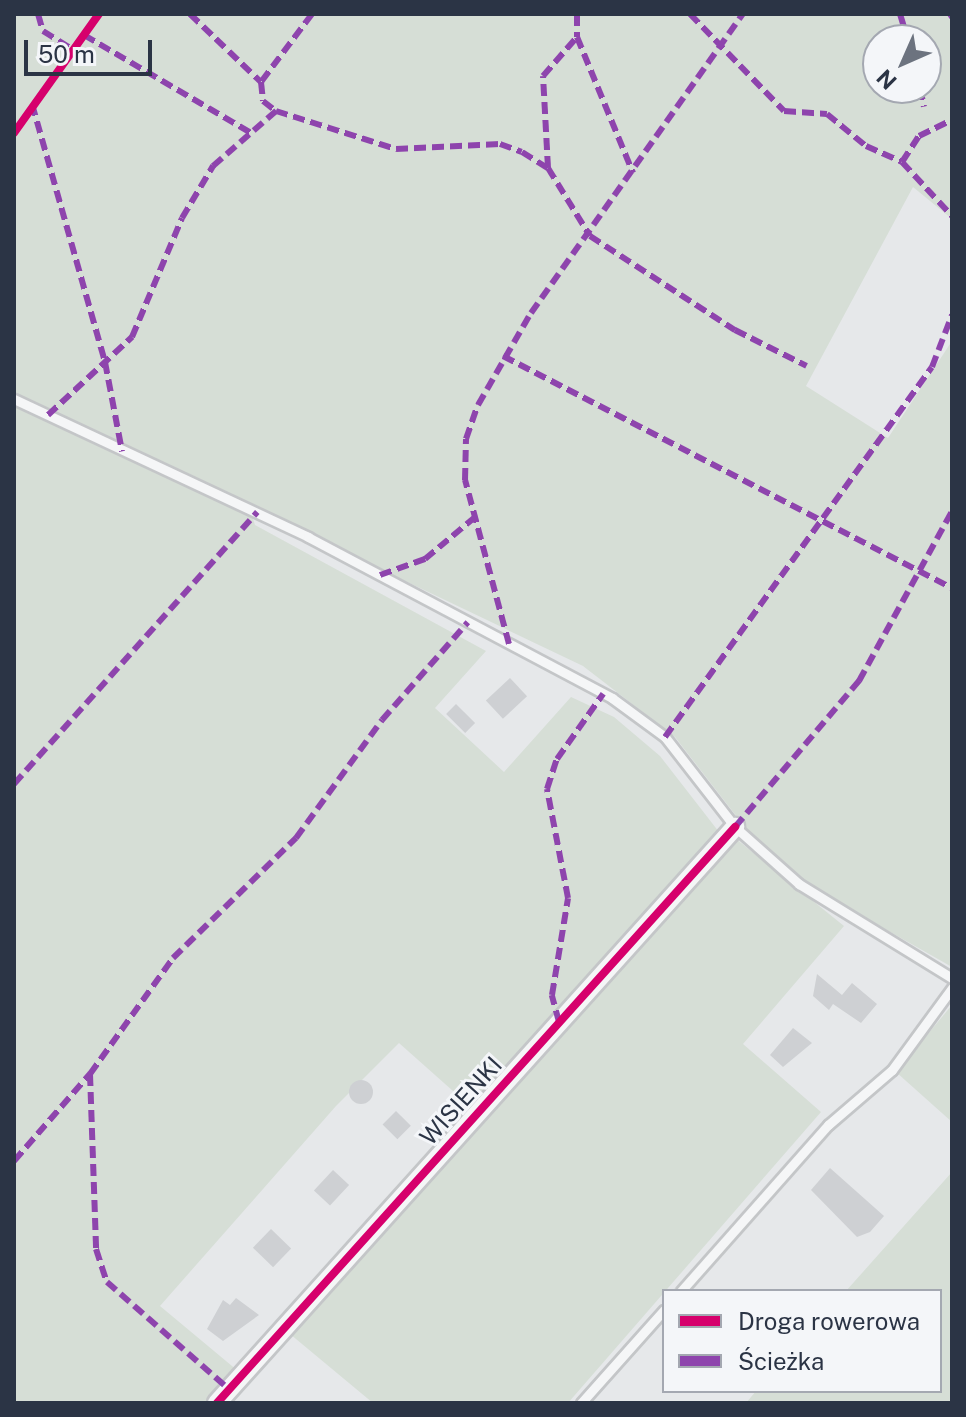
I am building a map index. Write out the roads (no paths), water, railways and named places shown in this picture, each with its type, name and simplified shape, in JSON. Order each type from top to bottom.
[{"type":"street","name":"WISIENKI","points":[[217,1403],[735,827]]},
{"type":"lane","points":[[14,399],[270,518],[612,698],[665,737],[735,827],[852,922],[952,978]]},
{"type":"lane","points":[[683,1289],[828,1125],[892,1070],[952,988]]},
{"type":"lane","points":[[581,1403],[662,1312]]}]
